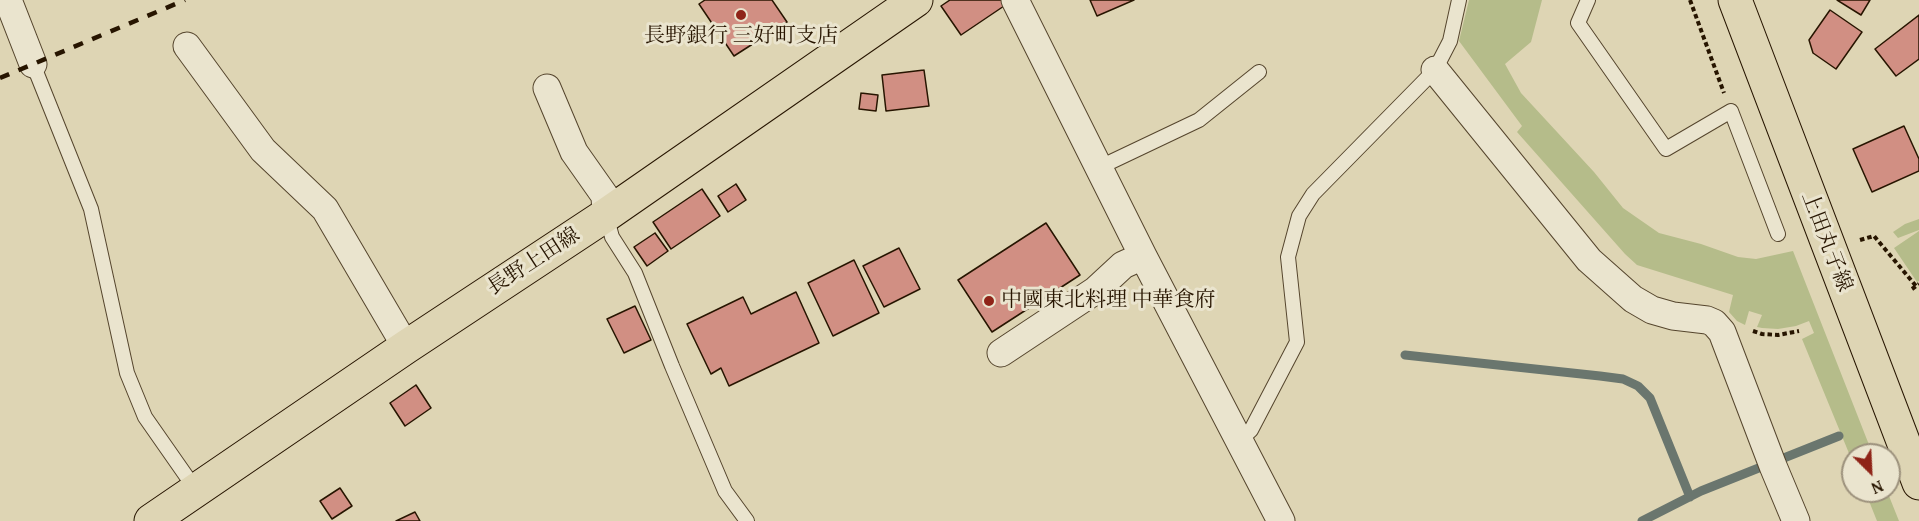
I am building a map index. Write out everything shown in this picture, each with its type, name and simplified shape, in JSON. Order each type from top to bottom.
[{"type":"main road","name":"長野上田線","points":[[151,521],[406,347],[606,215],[916,0]]},
{"type":"main road","name":"上田丸子線","points":[[1735,0],[1919,483]]},
{"type":"street","points":[[8,0],[33,64]]},
{"type":"street","points":[[1015,0],[1098,168],[1281,521]]},
{"type":"street","points":[[187,46],[263,150],[325,209],[406,347]]},
{"type":"street","points":[[1435,70],[1589,260],[1633,298],[1652,310],[1673,316],[1707,320],[1718,328],[1724,337],[1796,521]]},
{"type":"street","points":[[547,88],[574,152],[605,196],[606,215]]},
{"type":"street","points":[[1001,353],[1096,291],[1124,265],[1143,256]]},
{"type":"lane","points":[[1239,441],[1251,430],[1297,342],[1288,257],[1299,216],[1313,194],[1435,70],[1450,41],[1459,0]]},
{"type":"lane","points":[[1588,0],[1578,23],[1666,149],[1731,111],[1778,234]]},
{"type":"lane","points":[[33,64],[92,209],[127,373],[145,417],[196,490]]},
{"type":"lane","points":[[1098,168],[1199,120],[1259,72]]},
{"type":"lane","points":[[606,215],[612,237],[635,273],[725,491],[747,521]]},
{"type":"path","points":[[1690,0],[1731,111]]},
{"type":"path","points":[[1880,244],[1916,286]]},
{"type":"path","points":[[1718,328],[1732,324],[1762,334],[1778,335],[1799,331]]},
{"type":"green space","points":[[1469,0],[1542,0],[1531,42],[1505,64],[1521,93],[1594,172],[1623,208],[1659,233],[1738,257],[1756,259],[1793,251],[1868,443],[1845,443],[1802,339],[1814,333],[1809,321],[1778,329],[1762,328],[1757,327],[1762,315],[1749,311],[1745,325],[1737,321],[1729,312],[1733,295],[1637,265],[1517,132],[1522,126],[1459,41]]},
{"type":"green space","points":[[1919,219],[1919,230],[1898,238],[1893,232],[1905,224]]},
{"type":"green space","points":[[1919,231],[1919,281],[1917,282],[1894,248]]},
{"type":"green space","points":[[1870,503],[1892,503],[1899,521],[1877,521]]},
{"type":"building","points":[[705,0],[772,0],[787,22],[734,56],[699,4]]},
{"type":"building","points":[[950,0],[1005,0],[1007,4],[961,35],[941,6]]},
{"type":"building","points":[[1090,0],[1134,0],[1097,16]]},
{"type":"building","points":[[1837,0],[1870,0],[1861,15]]},
{"type":"building","points":[[1830,10],[1862,32],[1836,69],[1813,53],[1809,40]]},
{"type":"building","points":[[1919,15],[1919,59],[1896,76],[1875,49]]},
{"type":"building","points":[[924,70],[929,106],[886,111],[882,75]]},
{"type":"building","points":[[861,93],[878,95],[876,111],[859,109]]},
{"type":"building","points":[[1904,126],[1919,159],[1919,171],[1872,192],[1853,149]]},
{"type":"building","points":[[736,184],[746,200],[728,212],[718,196]]},
{"type":"building","points":[[702,189],[720,216],[671,249],[653,222]]},
{"type":"building","points":[[1046,223],[1080,275],[992,332],[958,280]]},
{"type":"building","points":[[655,233],[668,251],[647,266],[634,247]]},
{"type":"building","points":[[899,248],[920,289],[884,307],[863,266]]},
{"type":"building","points":[[854,260],[879,313],[833,336],[808,283]]},
{"type":"building","points":[[796,292],[819,343],[729,386],[721,368],[711,374],[687,324],[743,297],[751,314]]},
{"type":"building","points":[[635,306],[651,340],[624,353],[607,319]]},
{"type":"building","points":[[416,385],[431,408],[405,426],[390,403]]},
{"type":"building","points":[[340,488],[352,506],[332,519],[320,501]]},
{"type":"building","points":[[415,512],[420,521],[396,521]]},
{"type":"waterway","points":[[1405,355],[1623,379],[1638,386],[1650,398],[1690,497]]},
{"type":"waterway","points":[[1642,521],[1701,491],[1839,436]]},
{"type":"railway","points":[[0,78],[185,0]]},
{"type":"place","name":"長野銀行 三好町支店","points":[[741,15]]},
{"type":"place","name":"中國東北料理 中華食府","points":[[989,301]]}]
